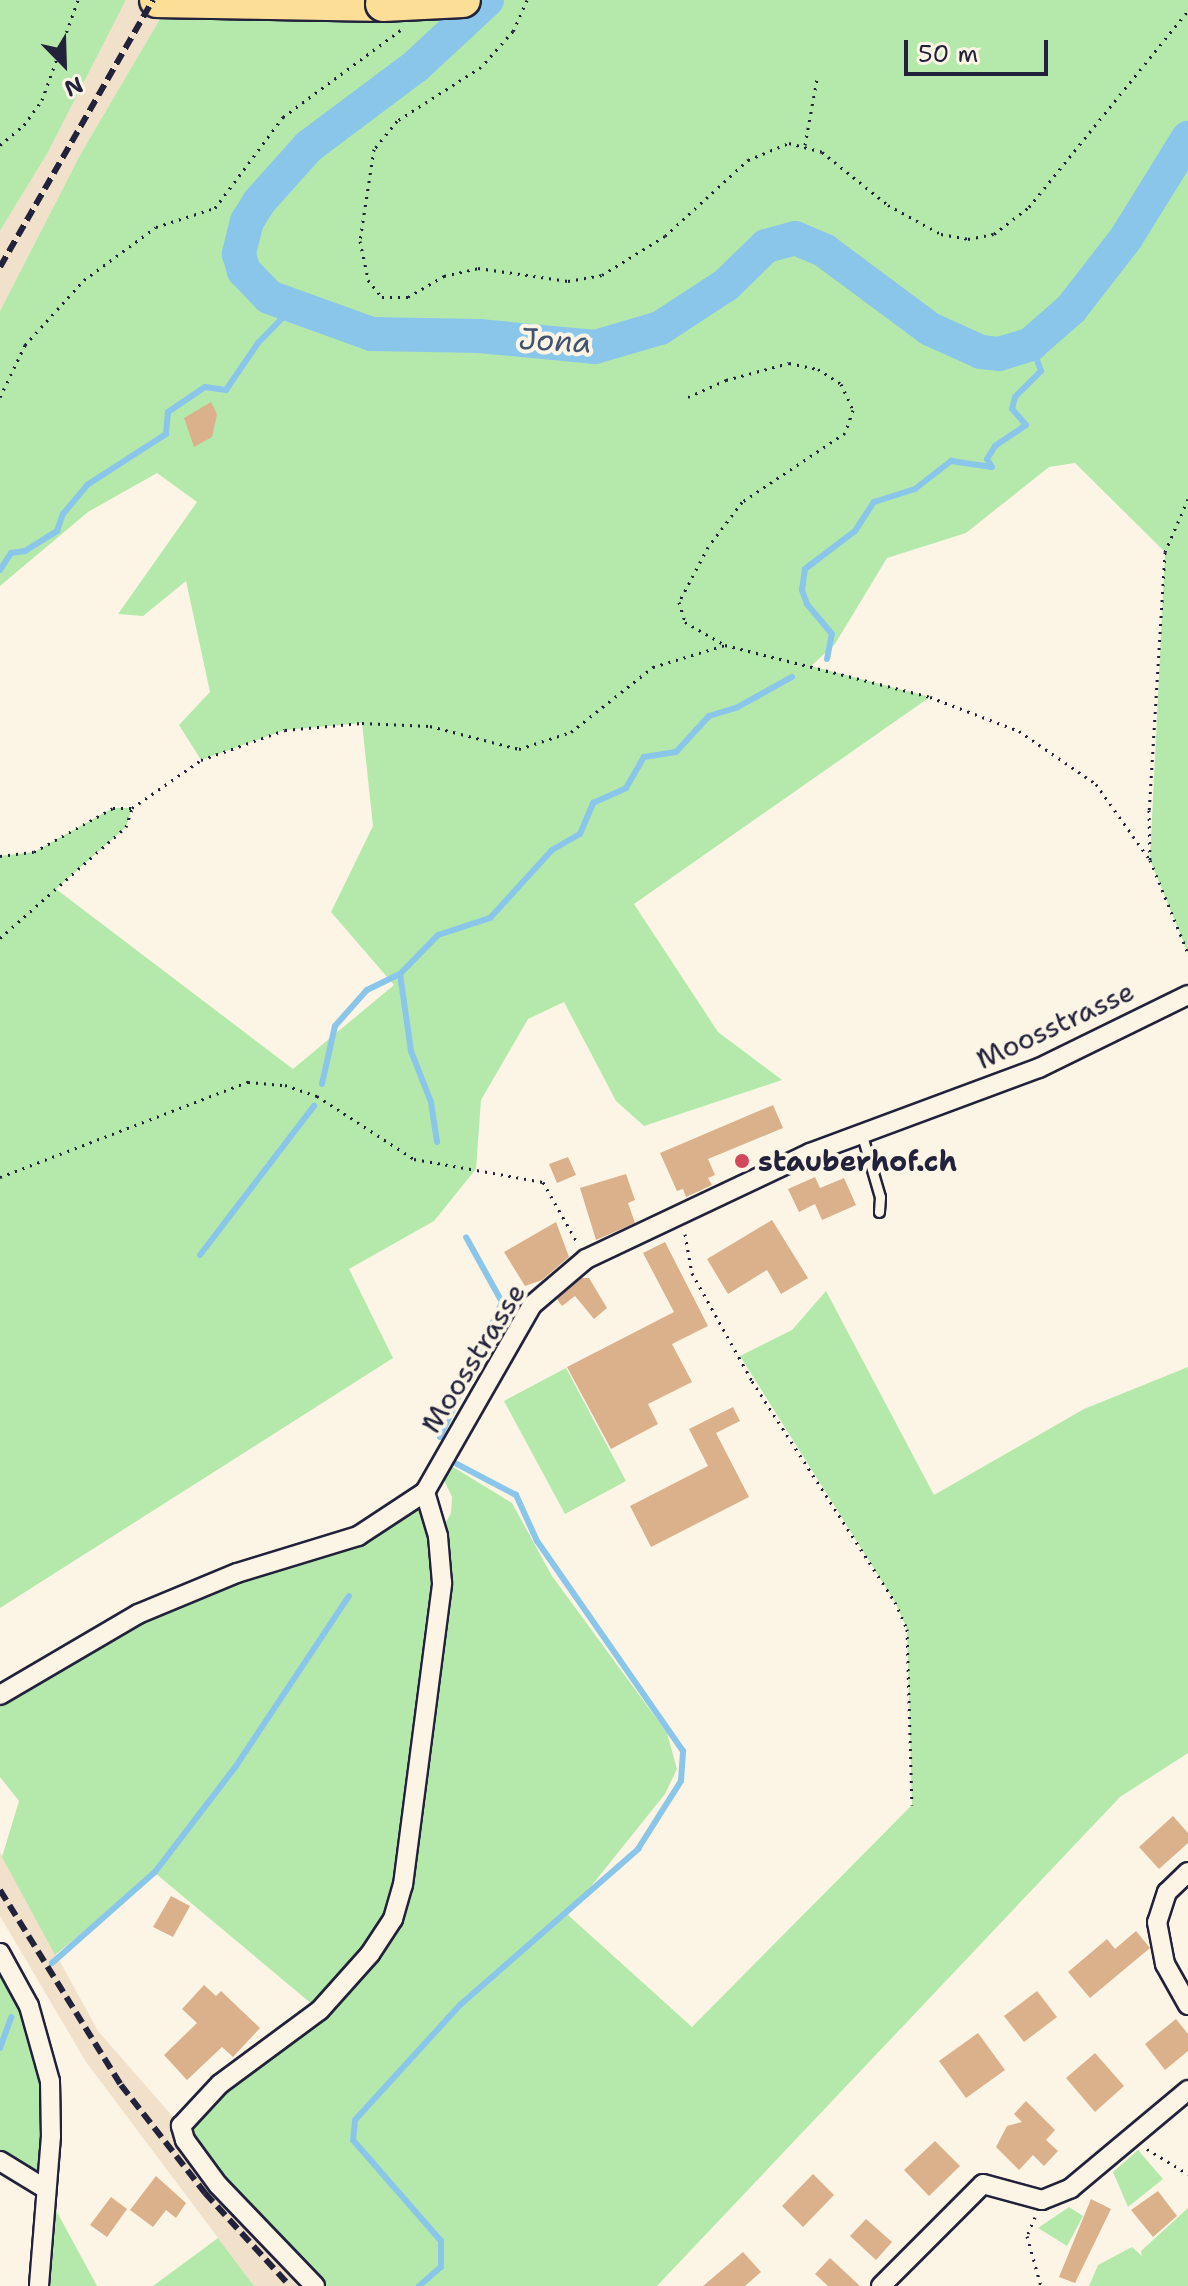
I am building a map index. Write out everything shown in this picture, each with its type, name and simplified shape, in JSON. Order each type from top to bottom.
[{"type":"highway","points":[[157,0],[393,16],[463,0]]},
{"type":"street","name":"Moosstrasse","points":[[0,1695],[138,1614],[237,1573],[358,1536],[425,1492],[532,1305],[586,1259],[679,1211],[861,1132],[1039,1068],[1188,995]]},
{"type":"street","points":[[315,2286],[218,2185],[185,2140],[181,2126],[220,2084],[320,2010],[370,1954],[393,1919],[403,1885],[442,1583],[438,1536],[425,1492]]},
{"type":"street","points":[[1188,1872],[1167,1892],[1157,1922],[1165,1964],[1188,2005]]},
{"type":"street","points":[[0,1953],[29,2006],[50,2081],[51,2136],[44,2188],[39,2286]]},
{"type":"street","points":[[881,2286],[983,2184],[1042,2200],[1071,2188],[1188,2090]]},
{"type":"street","points":[[0,2161],[44,2188]]},
{"type":"lane","points":[[861,1132],[880,1197],[879,1212]]},
{"type":"path","points":[[0,145],[24,125],[42,100],[78,0]]},
{"type":"path","points":[[527,0],[513,31],[481,67],[397,121],[374,149],[360,241],[368,280],[389,299],[408,297],[444,276],[478,268],[568,281],[602,275],[665,236],[748,160],[776,146],[805,145],[822,152],[911,221],[954,237],[994,234],[1029,207],[1188,11]]},
{"type":"path","points":[[0,397],[25,345],[84,280],[156,227],[215,208],[283,117],[393,16]]},
{"type":"path","points":[[805,145],[817,79]]},
{"type":"path","points":[[688,397],[726,380],[789,363],[818,369],[841,384],[853,410],[845,433],[742,502],[708,547],[679,602],[685,622],[725,645],[930,697],[1019,731],[1096,784],[1150,860],[1188,953]]},
{"type":"path","points":[[1150,860],[1165,552],[1188,499]]},
{"type":"path","points":[[0,856],[34,852],[113,808],[132,808],[201,760],[285,730],[362,723],[430,726],[519,749],[571,732],[653,667],[725,645]]},
{"type":"path","points":[[0,938],[126,827],[132,808]]},
{"type":"path","points":[[0,1177],[248,1082],[285,1085],[317,1096],[414,1159],[543,1182],[586,1259]]},
{"type":"path","points":[[679,1211],[692,1273],[752,1381],[895,1602],[907,1629],[912,1805]]},
{"type":"path","points":[[1130,2139],[1188,2174]]},
{"type":"path","points":[[1041,2286],[1027,2236],[1042,2200]]},
{"type":"shaded area","points":[[126,0],[171,0],[80,155],[0,311],[0,231],[47,154]]},
{"type":"shaded area","points":[[0,1852],[98,2031],[321,2286],[254,2286],[86,2062],[0,1916]]},
{"type":"green space","points":[[0,0],[126,0],[47,154],[0,231]]},
{"type":"green space","points":[[171,0],[1188,0],[1188,953],[1150,860],[1165,552],[1075,463],[1049,467],[966,533],[887,558],[835,644],[811,666],[930,697],[634,904],[718,1032],[782,1080],[644,1126],[616,1101],[564,1002],[528,1019],[481,1100],[476,1169],[434,1221],[349,1269],[393,1358],[0,1608],[0,856],[34,852],[113,808],[132,808],[126,827],[56,889],[293,1069],[394,985],[331,912],[373,826],[362,723],[285,730],[201,760],[179,725],[210,692],[186,581],[143,616],[118,614],[197,502],[157,473],[88,512],[0,586],[0,311],[80,155]]},
{"type":"green space","points":[[826,1291],[934,1495],[1084,1409],[1188,1367],[1188,1753],[1120,1797],[657,2286],[321,2286],[181,2126],[319,2010],[155,1873],[55,1955],[2,1857],[19,1801],[0,1777],[0,1695],[138,1614],[358,1536],[425,1492],[439,1535],[451,1513],[452,1497],[444,1480],[453,1467],[512,1503],[552,1576],[667,1733],[677,1769],[665,1794],[568,1915],[692,2027],[912,1805],[907,1629],[895,1602],[740,1356],[792,1330]]},
{"type":"green space","points":[[566,1368],[626,1481],[565,1514],[504,1401]]},
{"type":"green space","points":[[0,1955],[45,2058],[44,2188],[97,2286],[39,2286],[43,2188],[0,2161]]},
{"type":"green space","points":[[1138,2150],[1163,2179],[1128,2207],[1113,2172]]},
{"type":"green space","points":[[1069,2207],[1083,2216],[1067,2246],[1038,2228]]},
{"type":"green space","points":[[1188,2208],[1188,2286],[1089,2286],[1098,2265],[1132,2247],[1142,2256],[1141,2251]]},
{"type":"green space","points":[[218,2238],[254,2286],[153,2286]]},
{"type":"building","points":[[211,402],[217,414],[212,437],[194,447],[184,418]]},
{"type":"building","points":[[773,1105],[783,1128],[708,1159],[715,1175],[708,1178],[712,1185],[686,1197],[683,1189],[677,1191],[660,1153]]},
{"type":"building","points":[[568,1157],[576,1175],[557,1183],[549,1164]]},
{"type":"building","points":[[626,1174],[635,1200],[628,1203],[635,1223],[596,1240],[580,1188]]},
{"type":"building","points":[[815,1177],[820,1188],[844,1178],[856,1205],[822,1220],[815,1204],[799,1212],[788,1189]]},
{"type":"building","points":[[772,1220],[808,1278],[781,1294],[767,1270],[728,1294],[707,1259]]},
{"type":"building","points":[[556,1222],[569,1257],[542,1280],[525,1286],[504,1252]]},
{"type":"building","points":[[665,1242],[708,1326],[672,1344],[692,1382],[648,1404],[658,1424],[611,1449],[567,1367],[674,1312],[643,1253]]},
{"type":"building","points":[[582,1278],[589,1278],[607,1308],[594,1319],[575,1296],[562,1306],[557,1299]]},
{"type":"building","points":[[733,1407],[740,1421],[716,1433],[749,1497],[651,1547],[630,1506],[708,1466],[689,1429]]},
{"type":"building","points":[[1173,1816],[1188,1833],[1188,1843],[1159,1869],[1139,1847]]},
{"type":"building","points":[[171,1896],[190,1906],[173,1937],[153,1927]]},
{"type":"building","points":[[1136,1931],[1150,1948],[1090,1998],[1068,1972],[1107,1939],[1115,1949]]},
{"type":"building","points":[[204,1985],[216,1996],[221,1991],[260,2028],[233,2057],[222,2047],[187,2080],[164,2055],[197,2023],[182,2009]]},
{"type":"building","points":[[1037,1991],[1057,2017],[1024,2042],[1004,2016]]},
{"type":"building","points":[[1176,2019],[1188,2034],[1188,2051],[1165,2070],[1145,2044]]},
{"type":"building","points":[[978,2033],[1005,2070],[966,2098],[939,2061]]},
{"type":"building","points":[[1095,2053],[1124,2086],[1095,2112],[1066,2078]]},
{"type":"building","points":[[1026,2101],[1055,2130],[1046,2140],[1058,2151],[1044,2166],[1033,2155],[1019,2170],[996,2147],[1007,2126],[1022,2122],[1014,2114]]},
{"type":"building","points":[[935,2141],[960,2166],[929,2196],[904,2170]]},
{"type":"building","points":[[813,2174],[834,2195],[803,2227],[782,2206]]},
{"type":"building","points":[[156,2176],[186,2203],[176,2218],[166,2210],[153,2227],[130,2210]]},
{"type":"building","points":[[1158,2191],[1177,2216],[1153,2237],[1131,2210]]},
{"type":"building","points":[[111,2197],[127,2209],[107,2237],[90,2225]]},
{"type":"building","points":[[1091,2199],[1111,2209],[1075,2283],[1059,2277]]},
{"type":"building","points":[[866,2219],[892,2242],[876,2260],[850,2236]]},
{"type":"building","points":[[743,2252],[761,2272],[745,2286],[703,2286]]},
{"type":"building","points":[[830,2258],[860,2286],[828,2286],[815,2274]]},
{"type":"waterway","name":"Jona","points":[[487,0],[416,66],[309,146],[259,202],[247,221],[239,254],[244,271],[269,297],[371,334],[479,336],[595,347],[660,328],[726,285],[766,246],[795,238],[825,251],[930,329],[981,352],[999,354],[1031,344],[1071,309],[1126,238],[1188,138]]},
{"type":"waterway","points":[[0,570],[11,553],[25,551],[57,531],[63,514],[87,485],[166,434],[168,412],[205,387],[226,390],[258,343],[293,307]]},
{"type":"waterway","points":[[827,659],[832,634],[807,604],[802,590],[805,569],[855,531],[874,502],[915,489],[951,461],[992,467],[987,459],[995,446],[1026,425],[1012,409],[1015,397],[1041,371],[1031,344]]},
{"type":"waterway","points":[[437,1142],[431,1102],[411,1051],[400,974],[438,935],[490,918],[552,850],[580,834],[593,803],[626,788],[644,757],[676,752],[709,716],[736,708],[792,677]]},
{"type":"waterway","points":[[322,1084],[335,1026],[367,990],[400,974]]},
{"type":"waterway","points":[[200,1255],[314,1106]]},
{"type":"waterway","points":[[440,1437],[502,1302],[466,1237]]},
{"type":"waterway","points":[[419,2286],[441,2267],[441,2241],[353,2140],[355,2120],[460,2005],[638,1849],[681,1781],[683,1751],[537,1541],[516,1495],[457,1464]]},
{"type":"waterway","points":[[52,1963],[155,1872],[236,1766],[349,1596]]},
{"type":"waterway","points":[[0,2048],[11,2017]]},
{"type":"railway","points":[[0,267],[153,0]]},
{"type":"railway","points":[[0,1890],[121,2085],[205,2193],[290,2286]]},
{"type":"place","name":"stauberhof.ch","points":[[742,1161]]}]
